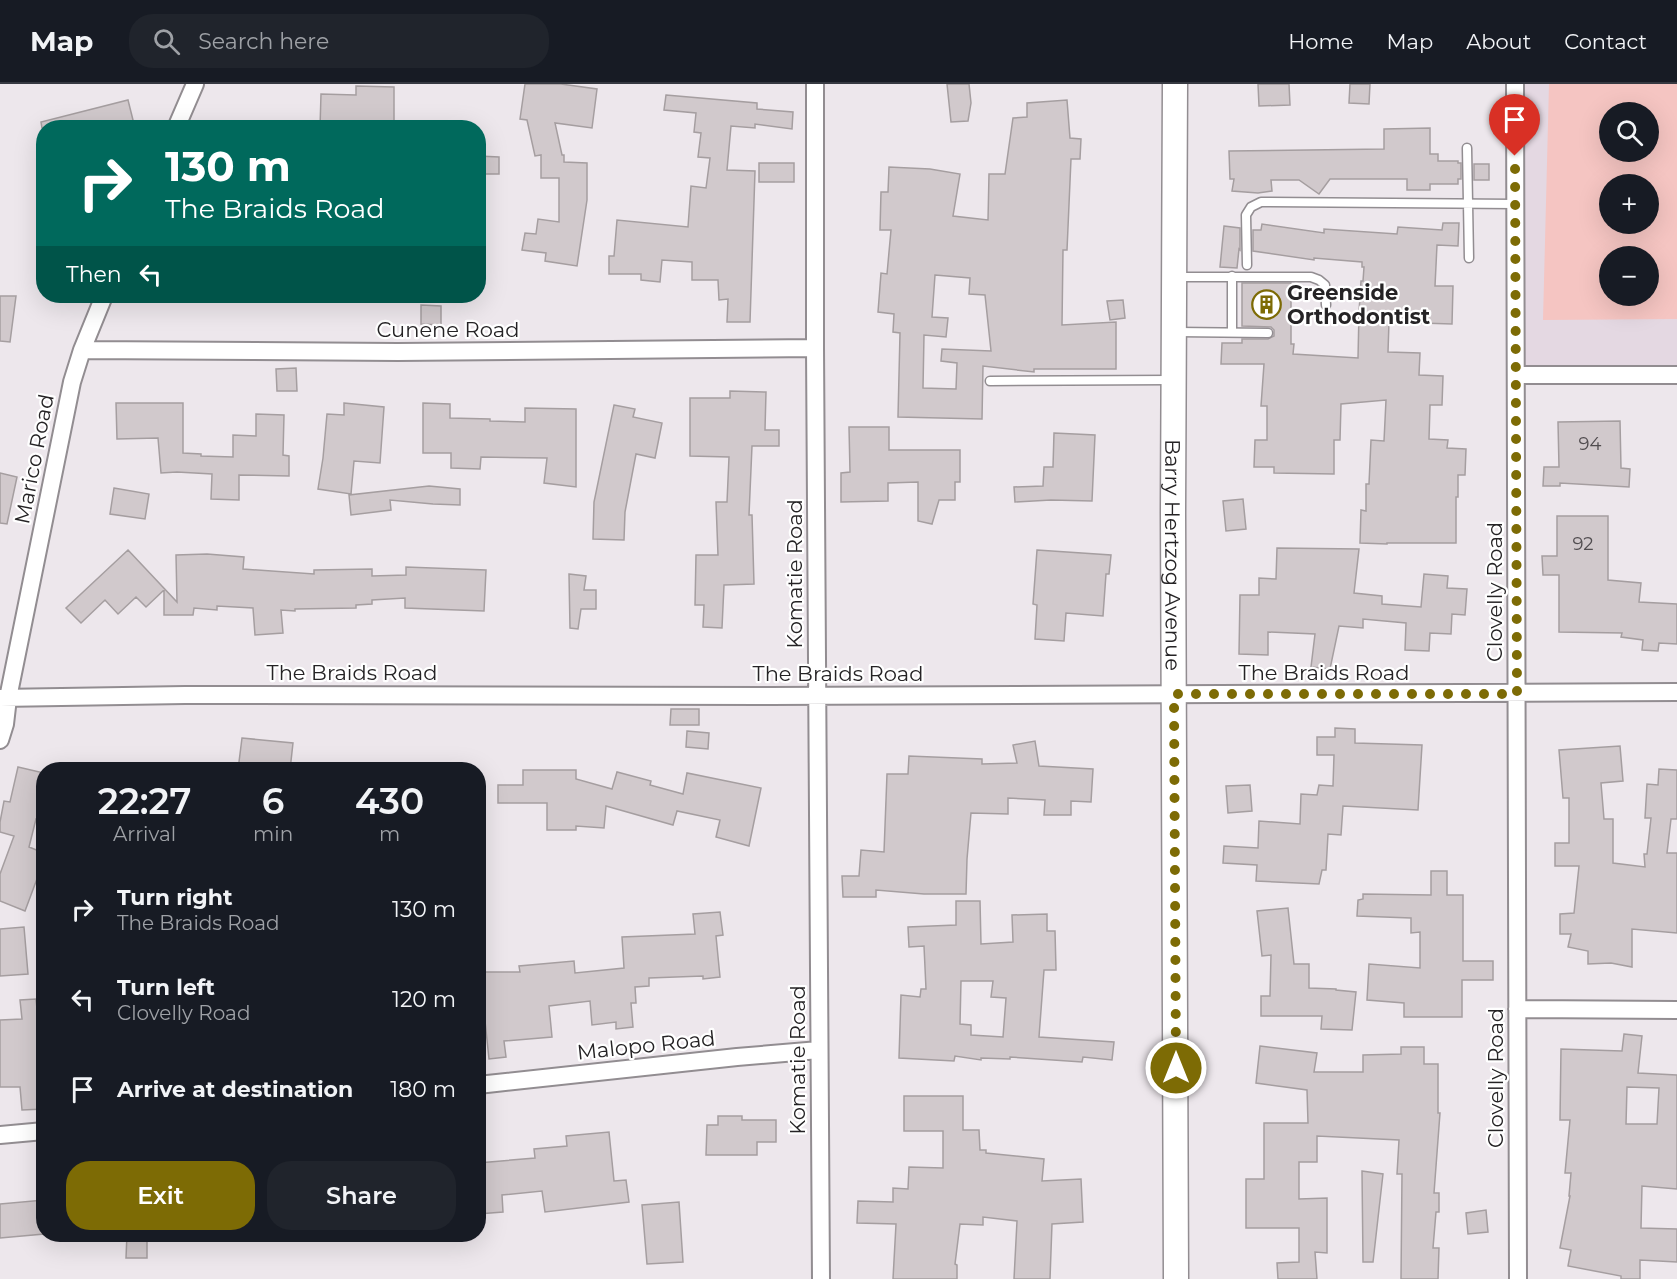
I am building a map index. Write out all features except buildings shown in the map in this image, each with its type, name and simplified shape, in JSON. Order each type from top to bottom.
[{"type":"main road","name":"Barry Hertzog Avenue","points":[[1175,84],[1173,380],[1176,1279]]},
{"type":"street","points":[[179,120],[195,84]]},
{"type":"street","name":"Komatie Road","points":[[816,84],[815,348],[821,1279]]},
{"type":"street","name":"Clovelly Road","points":[[1515,84],[1518,1279]]},
{"type":"street","name":"Marico Road","points":[[0,740],[5,724],[4,698],[70,392],[82,350],[101,303]]},
{"type":"street","name":"Cunene Road","points":[[82,350],[398,352],[815,348]]},
{"type":"street","points":[[1516,375],[1677,375]]},
{"type":"street","name":"The Braids Road","points":[[4,698],[220,695],[817,696],[1677,692]]},
{"type":"street","points":[[1517,1009],[1677,1010]]},
{"type":"street","name":"Malopo Road","points":[[486,1084],[819,1050]]},
{"type":"street","points":[[0,1135],[36,1132]]},
{"type":"lane","points":[[1467,148],[1469,258]]},
{"type":"lane","points":[[1247,265],[1246,215],[1251,207],[1261,202],[1515,204]]},
{"type":"lane","points":[[1232,276],[1232,332]]},
{"type":"lane","points":[[1174,277],[1311,277],[1325,285],[1326,305]]},
{"type":"lane","points":[[1173,332],[1268,333]]},
{"type":"lane","points":[[990,381],[1173,380]]},
{"type":"shaded area","points":[[1515,84],[1677,84],[1677,375],[1516,375]]},
{"type":"shaded area","points":[[1549,84],[1677,84],[1677,319],[1543,320]]},
{"type":"place","name":"Greenside Orthodontist","points":[[1266,304]]},
{"type":"route","points":[[1176,1068],[1174,694],[1517,694],[1515,156]]}]
